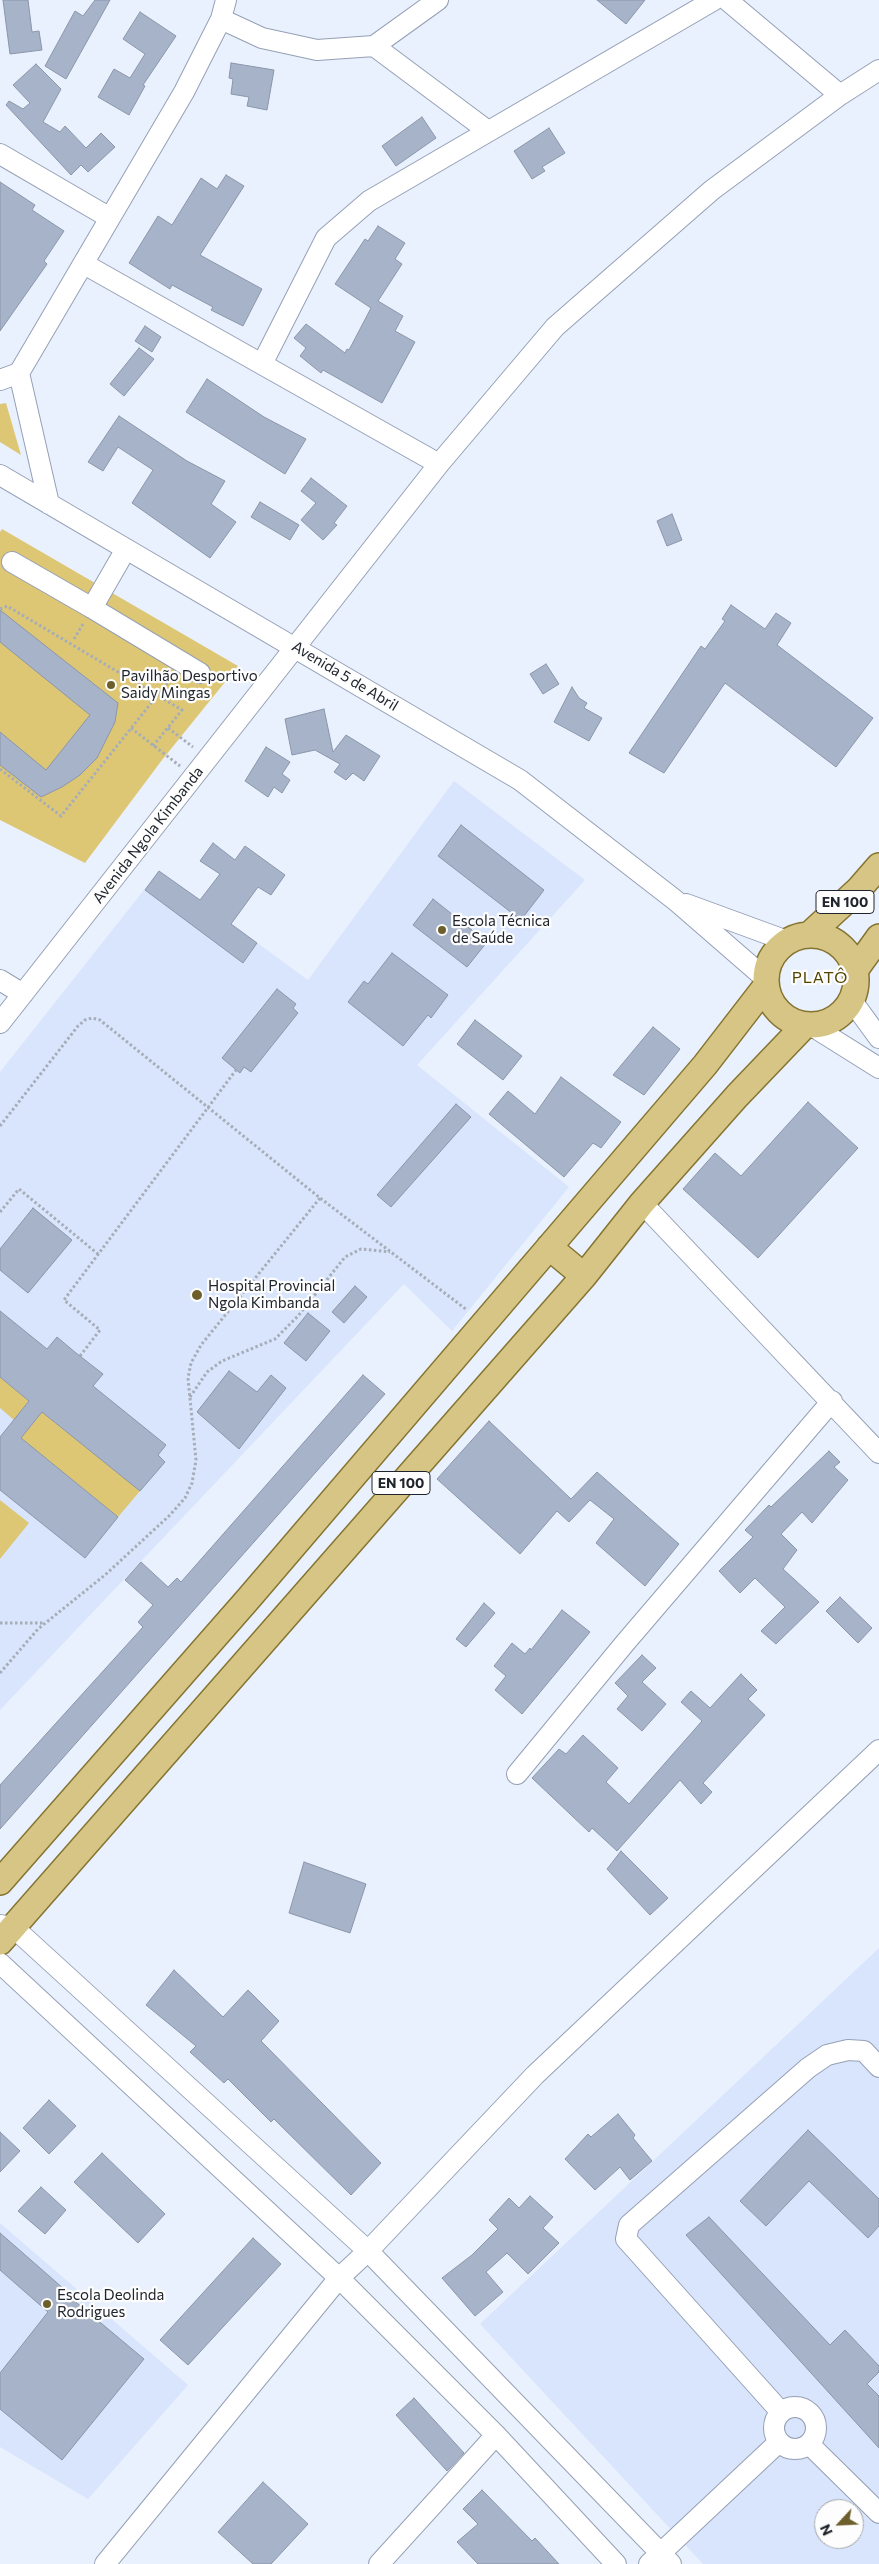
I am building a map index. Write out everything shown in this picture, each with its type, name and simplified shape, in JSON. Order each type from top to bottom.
[{"type":"main road","name":"EN 100","points":[[0,1882],[249,1598],[705,1065],[766,983],[768,964],[776,951],[798,938],[859,889],[879,866]]},
{"type":"main road","name":"EN 100","points":[[798,938],[834,940],[851,958],[856,969]]},
{"type":"main road","points":[[766,983],[769,997],[779,1012],[793,1022],[808,1026],[829,1023],[842,1014],[852,1001],[857,986],[856,969],[879,938]]},
{"type":"main road","name":"EN 100","points":[[4,1931],[584,1276],[642,1203],[737,1096],[808,1026]]},
{"type":"main road","points":[[549,1248],[584,1276]]},
{"type":"street","points":[[0,380],[19,373],[184,92],[224,10],[262,38],[317,50],[374,46],[438,0]]},
{"type":"street","points":[[262,364],[326,238],[369,201],[714,0]]},
{"type":"street","points":[[727,0],[840,95]]},
{"type":"street","points":[[374,46],[488,131]]},
{"type":"street","name":"Avenida Ngola Kimbanda","points":[[0,1023],[439,464],[555,327],[712,190],[840,95],[879,70]]},
{"type":"street","points":[[0,154],[110,218]]},
{"type":"street","points":[[84,264],[439,464]]},
{"type":"street","points":[[19,373],[49,504]]},
{"type":"street","name":"Avenida 5 de Abril","points":[[1,478],[296,647],[520,780],[675,900],[766,983]]},
{"type":"street","points":[[92,608],[126,549]]},
{"type":"street","points":[[12,562],[200,673]]},
{"type":"street","name":"Avenida 5 de Abril","points":[[675,900],[798,938]]},
{"type":"street","points":[[0,980],[23,994]]},
{"type":"street","points":[[852,1001],[879,1038]]},
{"type":"street","points":[[808,1026],[879,1068]]},
{"type":"street","points":[[642,1203],[832,1401],[879,1453]]},
{"type":"street","points":[[517,1774],[625,1643],[832,1401]]},
{"type":"street","points":[[105,2564],[339,2278],[368,2251],[535,2075],[879,1750]]},
{"type":"street","points":[[4,1931],[368,2251],[660,2560],[779,2442]]},
{"type":"street","points":[[0,1963],[339,2278],[496,2435],[616,2564]]},
{"type":"street","points":[[780,2411],[626,2239],[629,2225],[808,2068],[827,2055],[848,2050],[864,2051],[879,2067]]},
{"type":"street","points":[[790,2406],[802,2407],[811,2413],[816,2423],[816,2435],[809,2444],[799,2449],[794,2449],[788,2448],[779,2442],[773,2432],[774,2421],[780,2411],[790,2406]]},
{"type":"street","points":[[379,2564],[496,2435]]},
{"type":"street","points":[[809,2444],[879,2513]]},
{"type":"path","points":[[0,609],[7,606],[182,710],[154,746]]},
{"type":"path","points":[[0,769],[60,816],[168,682]]},
{"type":"path","points":[[131,728],[166,755]]},
{"type":"path","points":[[168,728],[208,759]]},
{"type":"path","points":[[0,1126],[78,1026],[85,1020],[92,1018],[100,1020],[320,1198],[484,1324]]},
{"type":"path","points":[[80,1356],[100,1330],[64,1300],[236,1070]]},
{"type":"path","points":[[0,1212],[19,1189],[98,1254]]},
{"type":"path","points":[[0,1673],[45,1623],[105,1575],[170,1515],[185,1498],[192,1483],[196,1460],[189,1398],[188,1378],[191,1363],[201,1345],[320,1198]]},
{"type":"path","points":[[189,1398],[207,1372],[222,1360],[275,1339],[298,1316],[345,1257],[361,1249],[390,1252]]},
{"type":"path","points":[[0,1623],[45,1623]]},
{"type":"shaded area","points":[[6,403],[21,455],[0,442],[0,404]]},
{"type":"shaded area","name":"Pavilhão Desportivo Saidy Mingas","points":[[2,529],[238,666],[162,760],[85,863],[0,820],[0,532]]},
{"type":"shaded area","name":"Hospital Provincial Ngola Kimbanda","points":[[454,781],[585,880],[417,1065],[569,1187],[452,1331],[404,1284],[0,1710],[0,1072],[159,871],[308,980]]},
{"type":"shaded area","points":[[0,1377],[29,1401],[14,1420],[0,1408]]},
{"type":"shaded area","points":[[42,1412],[140,1491],[118,1517],[21,1438]]},
{"type":"shaded area","points":[[0,1500],[29,1523],[0,1559]]},
{"type":"shaded area","points":[[879,1948],[879,2564],[703,2564],[480,2324]]},
{"type":"shaded area","name":"Escola Deolinda Rodrigues","points":[[0,2223],[188,2385],[88,2499],[0,2447]]},
{"type":"building","points":[[3,0],[28,0],[32,32],[39,31],[42,50],[10,54]]},
{"type":"building","points":[[95,0],[110,0],[66,79],[45,66],[75,11],[83,16]]},
{"type":"building","points":[[597,0],[645,0],[626,24]]},
{"type":"building","points":[[140,12],[176,36],[143,85],[145,86],[129,115],[98,97],[114,69],[130,78],[145,54],[123,39]]},
{"type":"building","points":[[231,63],[274,70],[267,110],[247,106],[249,97],[231,94],[233,79],[229,78]]},
{"type":"building","points":[[36,64],[61,89],[43,122],[60,132],[65,126],[86,148],[101,133],[115,147],[88,172],[81,165],[71,175],[6,105],[9,101],[23,109],[30,103],[13,85]]},
{"type":"building","points":[[422,117],[436,138],[396,166],[382,146]]},
{"type":"building","points":[[549,128],[565,153],[542,167],[545,171],[532,179],[514,151]]},
{"type":"building","points":[[226,175],[244,186],[200,255],[262,289],[243,326],[211,310],[213,307],[172,285],[170,289],[129,263],[158,216],[172,225],[201,178],[217,189]]},
{"type":"building","points":[[0,182],[35,205],[32,210],[64,231],[44,261],[47,264],[0,331]]},
{"type":"building","points":[[378,226],[405,243],[395,259],[402,264],[378,301],[403,316],[395,331],[415,342],[382,403],[323,370],[321,373],[300,356],[306,348],[294,338],[306,324],[345,353],[347,349],[349,350],[371,308],[335,284],[365,239],[368,241]]},
{"type":"building","points":[[145,326],[161,337],[152,352],[135,341]]},
{"type":"building","points":[[139,348],[154,359],[124,396],[110,384]]},
{"type":"building","points":[[207,379],[264,417],[306,439],[285,474],[186,412]]},
{"type":"building","points":[[119,416],[187,461],[225,481],[211,504],[236,522],[210,558],[132,503],[153,470],[118,447],[103,471],[88,462]]},
{"type":"building","points":[[311,478],[347,506],[334,523],[337,525],[323,540],[301,520],[316,503],[301,491]]},
{"type":"building","points":[[260,502],[299,525],[290,540],[251,517]]},
{"type":"building","points":[[672,514],[682,540],[667,546],[657,521]]},
{"type":"building","points":[[731,605],[765,629],[776,613],[791,623],[777,645],[873,718],[836,767],[725,683],[664,773],[629,753],[701,646],[705,649],[725,621],[722,619]]},
{"type":"building","points":[[0,610],[118,703],[115,722],[97,758],[80,775],[62,787],[41,797],[0,765],[0,732],[46,770],[90,715],[0,642]]},
{"type":"building","points":[[546,664],[559,684],[543,694],[530,674]]},
{"type":"building","points":[[572,687],[579,698],[587,703],[584,708],[602,718],[589,741],[554,722]]},
{"type":"building","points":[[324,709],[333,752],[346,735],[380,756],[364,781],[353,773],[346,780],[334,772],[340,764],[315,750],[292,755],[285,719]]},
{"type":"building","points":[[266,747],[290,762],[282,774],[290,780],[282,793],[274,787],[268,797],[245,781]]},
{"type":"building","points":[[461,825],[544,890],[521,920],[438,856]]},
{"type":"building","points":[[213,843],[235,860],[245,846],[285,875],[271,895],[258,887],[231,924],[257,943],[243,963],[145,890],[159,871],[200,900],[220,874],[200,861]]},
{"type":"building","points":[[433,899],[487,942],[467,967],[413,925]]},
{"type":"building","points":[[392,953],[448,995],[431,1018],[428,1015],[403,1046],[348,1002],[364,981],[368,984]]},
{"type":"building","points":[[277,989],[296,1004],[293,1008],[298,1013],[251,1072],[244,1067],[240,1073],[222,1058]]},
{"type":"building","points":[[475,1020],[522,1056],[503,1080],[457,1044]]},
{"type":"building","points":[[653,1027],[680,1049],[644,1095],[613,1075]]},
{"type":"building","points":[[561,1077],[621,1122],[601,1148],[593,1143],[564,1177],[489,1114],[508,1091],[535,1114]]},
{"type":"building","points":[[808,1102],[858,1148],[758,1258],[683,1189],[715,1153],[741,1176]]},
{"type":"building","points":[[456,1104],[471,1117],[391,1207],[377,1195]]},
{"type":"building","points":[[33,1208],[72,1240],[28,1293],[0,1270],[0,1249]]},
{"type":"building","points":[[355,1286],[367,1297],[344,1323],[332,1312]]},
{"type":"building","points":[[0,1311],[47,1349],[57,1337],[103,1374],[93,1386],[166,1445],[158,1455],[165,1462],[140,1491],[42,1412],[21,1438],[118,1517],[85,1558],[0,1490],[0,1437],[29,1401],[0,1377]]},
{"type":"building","points":[[308,1313],[330,1331],[306,1361],[284,1343]]},
{"type":"building","points":[[229,1371],[257,1392],[271,1375],[286,1388],[239,1449],[197,1412]]},
{"type":"building","points":[[363,1375],[385,1394],[0,1829],[0,1785],[143,1627],[138,1622],[153,1605],[125,1580],[141,1562],[168,1587],[177,1578],[181,1582]]},
{"type":"building","points":[[489,1421],[571,1499],[597,1472],[679,1544],[645,1586],[596,1543],[614,1519],[590,1500],[569,1522],[557,1511],[520,1554],[437,1479]]},
{"type":"building","points":[[829,1451],[840,1462],[834,1467],[848,1480],[812,1523],[802,1512],[781,1534],[797,1550],[783,1569],[819,1602],[776,1644],[761,1631],[785,1607],[755,1578],[740,1593],[719,1571],[753,1537],[745,1530],[769,1505],[771,1507]]},
{"type":"building","points":[[840,1597],[872,1628],[858,1643],[826,1611]]},
{"type":"building","points":[[484,1603],[495,1613],[466,1647],[456,1639]]},
{"type":"building","points":[[562,1610],[590,1632],[522,1714],[495,1690],[506,1676],[494,1666],[512,1643],[525,1654],[530,1648],[531,1650]]},
{"type":"building","points":[[642,1655],[656,1668],[642,1682],[666,1704],[642,1731],[617,1709],[628,1696],[615,1683]]},
{"type":"building","points":[[741,1674],[757,1690],[748,1699],[765,1715],[703,1783],[712,1792],[701,1804],[680,1780],[617,1851],[592,1828],[589,1832],[532,1778],[559,1749],[566,1754],[583,1735],[618,1768],[606,1782],[629,1804],[702,1721],[681,1702],[691,1691],[710,1708]]},
{"type":"building","points":[[621,1851],[668,1898],[650,1915],[607,1869]]},
{"type":"building","points":[[304,1862],[366,1884],[350,1933],[289,1913]]},
{"type":"building","points":[[174,1970],[223,2017],[248,1990],[279,2021],[261,2041],[381,2163],[351,2195],[274,2119],[271,2122],[228,2079],[224,2083],[190,2052],[196,2046],[146,2005]]},
{"type":"building","points":[[49,2100],[76,2126],[49,2154],[23,2128]]},
{"type":"building","points":[[618,2114],[635,2135],[633,2138],[652,2161],[630,2180],[620,2167],[595,2190],[565,2159],[588,2134],[591,2137]]},
{"type":"building","points":[[808,2130],[879,2199],[879,2226],[868,2238],[809,2181],[766,2226],[740,2201]]},
{"type":"building","points":[[0,2132],[20,2151],[0,2172]]},
{"type":"building","points":[[102,2153],[165,2214],[138,2243],[74,2182]]},
{"type":"building","points":[[41,2187],[66,2210],[45,2234],[18,2211]]},
{"type":"building","points":[[530,2196],[553,2217],[543,2228],[559,2243],[528,2274],[507,2253],[486,2272],[503,2292],[475,2316],[442,2278],[472,2255],[498,2229],[489,2220],[509,2198],[519,2208]]},
{"type":"building","points":[[709,2217],[830,2345],[845,2330],[879,2366],[879,2372],[867,2384],[879,2396],[879,2448],[686,2235]]},
{"type":"building","points":[[0,2233],[72,2296],[71,2298],[144,2359],[62,2460],[0,2409],[0,2373],[48,2312],[0,2270]]},
{"type":"building","points":[[253,2238],[281,2264],[188,2365],[160,2340]]},
{"type":"building","points":[[414,2398],[464,2453],[447,2471],[396,2415]]},
{"type":"building","points":[[263,2482],[308,2524],[271,2564],[253,2564],[218,2532]]},
{"type":"building","points":[[482,2490],[532,2541],[535,2538],[559,2564],[478,2564],[457,2542],[478,2524],[463,2509]]},
{"type":"place","name":"Pavilhão Desportivo Saidy Mingas","points":[[111,685]]},
{"type":"place","name":"Escola Técnica de Saúde","points":[[442,930]]},
{"type":"place","name":"Hospital Provincial Ngola Kimbanda","points":[[197,1295]]},
{"type":"place","name":"Escola Deolinda Rodrigues","points":[[47,2304]]},
{"type":"district","name":"PLATÔ","points":[[820,978]]}]
